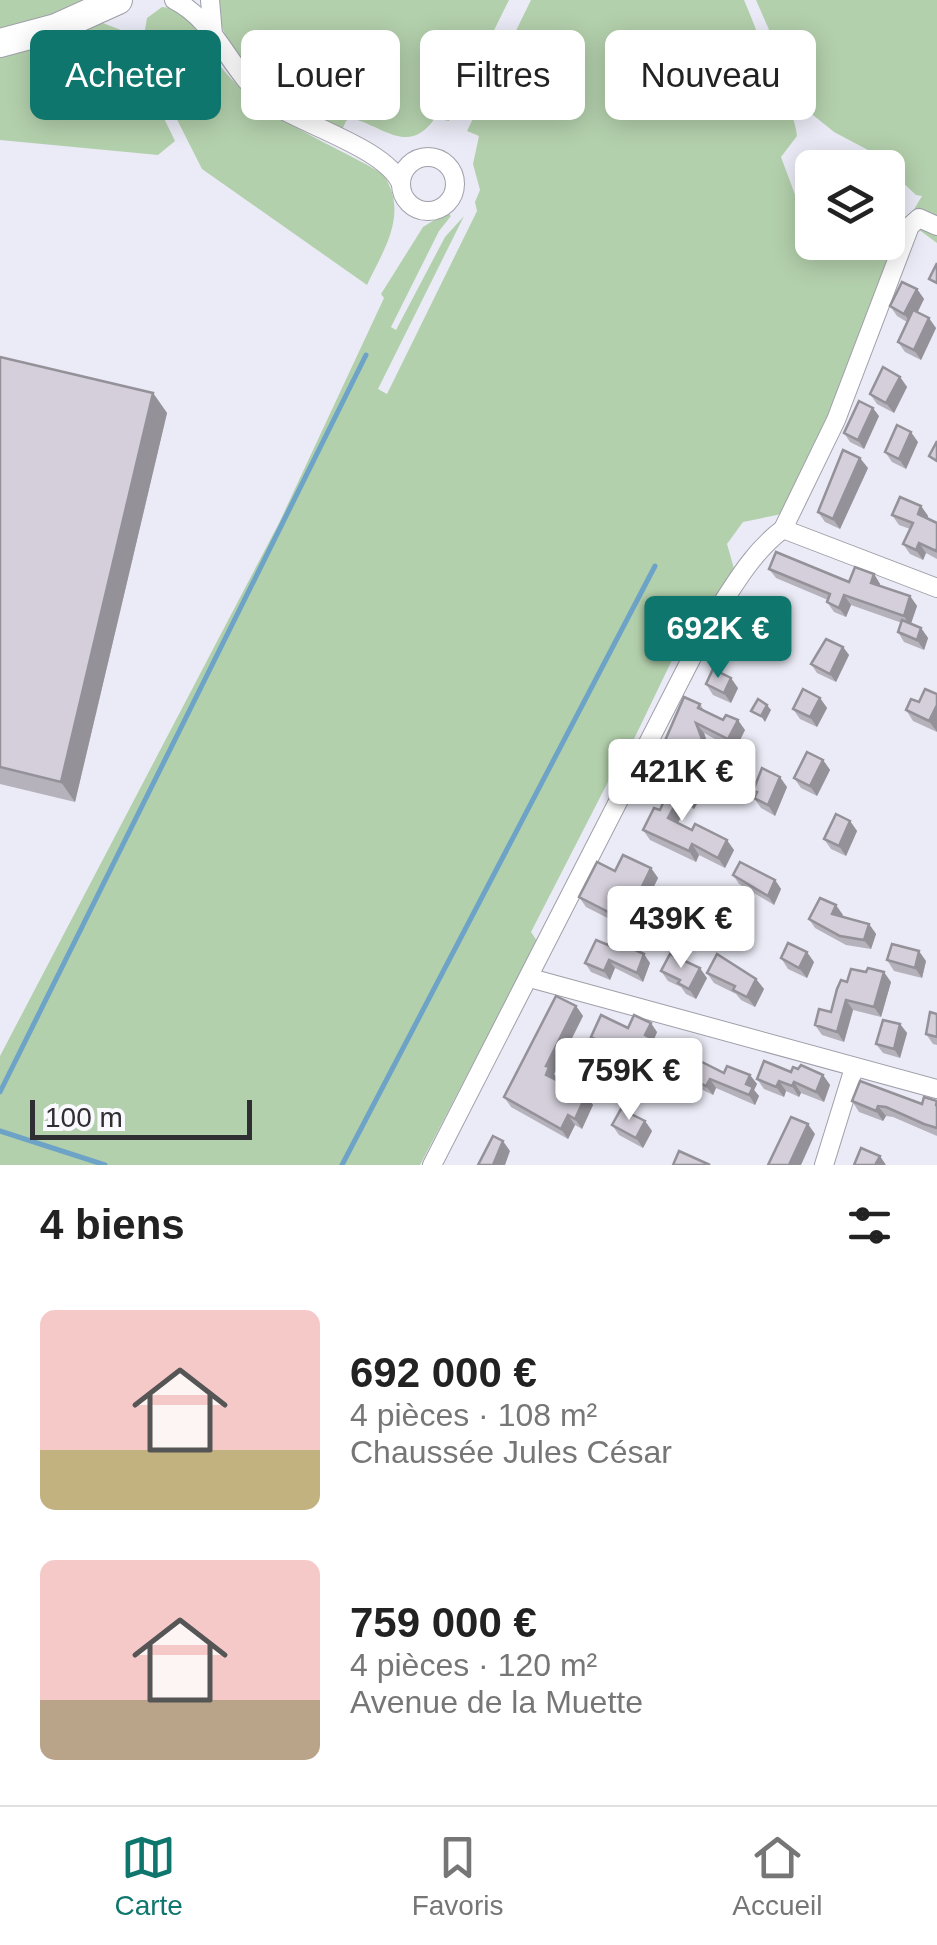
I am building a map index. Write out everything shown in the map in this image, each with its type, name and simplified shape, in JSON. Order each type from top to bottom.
[{"type":"highway","points":[[0,43],[56,28],[118,0]]},
{"type":"street","points":[[174,0],[197,14],[210,30]]},
{"type":"street","points":[[210,0],[213,30]]},
{"type":"street","points":[[221,47],[234,68],[266,100],[377,157],[394,170],[405,198],[418,209],[433,210],[451,196],[454,181],[445,164],[428,157],[412,162],[377,157]]},
{"type":"street","points":[[401,184],[402,175],[412,162]]},
{"type":"street","points":[[432,1165],[710,622],[747,566],[783,529],[836,420],[910,226],[915,218],[934,224]]},
{"type":"street","points":[[783,529],[937,588]]},
{"type":"street","points":[[530,978],[937,1089]]},
{"type":"street","points":[[824,1165],[854,1068]]},
{"type":"green space","points":[[0,0],[99,0],[0,34]]},
{"type":"green space","points":[[217,0],[509,0],[494,30],[420,30],[420,120],[433,120],[416,135],[406,137],[356,120],[400,120],[400,30],[241,30],[241,60],[221,24]]},
{"type":"green space","points":[[531,0],[744,0],[756,30],[605,30],[605,120],[793,120],[797,136],[781,157],[795,195],[795,260],[892,260],[833,411],[782,514],[743,522],[727,544],[735,572],[686,652],[673,658],[634,739],[630,763],[610,778],[531,932],[537,941],[420,1165],[0,1165],[0,1056],[279,523],[384,298],[381,294],[423,227],[447,212],[451,216],[439,231],[391,327],[396,330],[445,237],[464,216],[378,389],[387,394],[477,211],[475,202],[480,190],[473,164],[479,136],[467,131],[472,120],[585,120],[585,30],[516,30]]},
{"type":"green space","points":[[756,0],[937,0],[937,243],[907,221],[922,196],[905,185],[905,150],[868,150],[816,117],[816,30],[769,30]]},
{"type":"green space","points":[[162,7],[174,9],[198,30],[145,30],[147,18]]},
{"type":"green space","points":[[100,22],[121,30],[87,30]]},
{"type":"green space","points":[[30,50],[30,120],[165,120],[175,141],[158,155],[0,140],[0,58]]},
{"type":"green space","points":[[221,66],[241,88],[241,120],[283,120],[383,174],[394,202],[392,230],[367,285],[202,169],[177,120],[221,120]]},
{"type":"green space","points":[[323,120],[348,120],[342,130]]},
{"type":"building","points":[[937,263],[937,283],[929,279]]},
{"type":"building","points":[[902,282],[917,289],[904,314],[890,306]]},
{"type":"building","points":[[913,310],[929,318],[914,350],[898,342]]},
{"type":"building","points":[[0,357],[153,393],[61,782],[0,767]]},
{"type":"building","points":[[883,367],[900,377],[886,403],[870,394]]},
{"type":"building","points":[[859,401],[873,408],[858,440],[844,433]]},
{"type":"building","points":[[897,425],[911,432],[899,459],[885,452]]},
{"type":"building","points":[[937,441],[937,461],[929,456]]},
{"type":"building","points":[[843,450],[860,458],[833,519],[818,512]]},
{"type":"building","points":[[900,497],[921,506],[918,514],[937,523],[936,551],[919,543],[916,550],[903,544],[913,523],[892,515]]},
{"type":"building","points":[[776,552],[849,582],[855,567],[874,574],[871,583],[910,596],[904,616],[844,595],[839,608],[827,602],[830,594],[769,569]]},
{"type":"building","points":[[751,612],[783,628],[772,649],[740,633]]},
{"type":"building","points":[[902,620],[921,628],[917,640],[898,632]]},
{"type":"building","points":[[731,638],[742,643],[737,655],[726,649]]},
{"type":"building","points":[[826,639],[843,647],[830,674],[811,664]]},
{"type":"building","points":[[713,669],[731,678],[724,693],[706,684]]},
{"type":"building","points":[[803,689],[820,698],[810,717],[793,709]]},
{"type":"building","points":[[925,689],[937,694],[937,705],[929,721],[906,710],[911,699],[919,702]]},
{"type":"building","points":[[684,697],[723,720],[726,715],[738,720],[728,739],[696,723],[712,766],[664,743]]},
{"type":"building","points":[[758,699],[767,705],[761,716],[751,711]]},
{"type":"building","points":[[807,752],[823,760],[810,786],[794,778]]},
{"type":"building","points":[[762,768],[780,777],[768,805],[754,798]]},
{"type":"building","points":[[675,775],[694,784],[687,799],[680,796],[668,818],[692,830],[695,824],[727,840],[718,858],[692,844],[689,851],[643,830],[654,808],[660,810]]},
{"type":"building","points":[[836,814],[850,821],[839,846],[824,839]]},
{"type":"building","points":[[623,855],[651,868],[633,905],[637,907],[630,923],[579,897],[597,862],[615,871]]},
{"type":"building","points":[[740,862],[775,880],[768,896],[733,875]]},
{"type":"building","points":[[820,898],[836,905],[832,914],[869,924],[864,940],[840,936],[809,919]]},
{"type":"building","points":[[668,908],[688,918],[680,934],[660,924]]},
{"type":"building","points":[[596,940],[615,948],[618,942],[644,954],[637,973],[609,960],[604,971],[585,963]]},
{"type":"building","points":[[788,943],[807,952],[799,968],[781,958]]},
{"type":"building","points":[[892,944],[919,951],[915,968],[887,960]]},
{"type":"building","points":[[670,954],[700,968],[689,989],[661,971]]},
{"type":"building","points":[[717,954],[756,979],[747,997],[733,990],[735,986],[707,973]]},
{"type":"building","points":[[868,968],[884,972],[874,1007],[846,1000],[837,1032],[815,1025],[819,1009],[831,1012],[841,980],[847,982],[851,969],[866,972]]},
{"type":"building","points":[[556,996],[576,1006],[546,1066],[546,1075],[586,1095],[575,1119],[568,1115],[561,1129],[504,1097]]},
{"type":"building","points":[[930,1012],[937,1014],[937,1037],[926,1034]]},
{"type":"building","points":[[601,1015],[628,1028],[634,1015],[651,1023],[645,1035],[700,1065],[702,1062],[724,1073],[727,1066],[750,1075],[746,1084],[753,1087],[749,1095],[710,1079],[706,1086],[626,1045],[623,1053],[591,1037]]},
{"type":"building","points":[[883,1020],[900,1024],[894,1049],[876,1044]]},
{"type":"building","points":[[764,1061],[791,1072],[801,1065],[823,1075],[816,1092],[794,1082],[792,1086],[779,1081],[776,1087],[757,1079]]},
{"type":"building","points":[[860,1081],[922,1104],[924,1097],[937,1101],[937,1128],[886,1107],[878,1106],[876,1111],[852,1101]]},
{"type":"building","points":[[621,1109],[645,1121],[636,1138],[612,1125]]},
{"type":"building","points":[[791,1117],[808,1124],[789,1165],[768,1165]]},
{"type":"building","points":[[493,1136],[503,1141],[493,1165],[478,1165]]},
{"type":"building","points":[[861,1148],[880,1156],[875,1165],[854,1165]]},
{"type":"building","points":[[679,1151],[710,1165],[673,1165]]},
{"type":"waterway","points":[[0,1092],[366,355]]},
{"type":"waterway","points":[[342,1165],[655,566]]},
{"type":"waterway","points":[[0,1131],[105,1165]]}]
